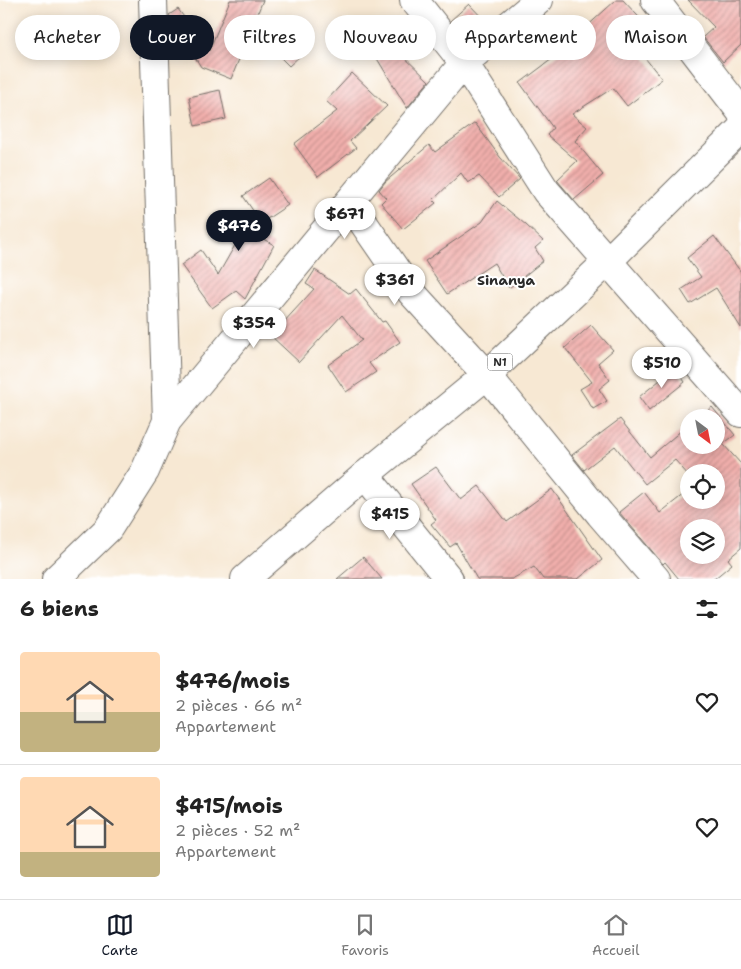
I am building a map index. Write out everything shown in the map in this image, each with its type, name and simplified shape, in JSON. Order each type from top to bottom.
[{"type":"main road","points":[[153,0],[166,421]]},
{"type":"main road","points":[[414,0],[464,63],[546,191],[741,413]]},
{"type":"main road","points":[[56,579],[108,529],[145,471],[166,421],[464,63],[539,0]]},
{"type":"main road","points":[[655,0],[741,112]]},
{"type":"main road","name":"N1","points":[[245,579],[486,374],[608,261],[741,129]]},
{"type":"main road","points":[[349,202],[411,292],[486,374],[600,514],[656,579]]},
{"type":"main road","points":[[365,475],[449,579]]},
{"type":"building","points":[[230,0],[263,0],[257,15],[224,15],[224,60],[239,60],[231,79],[201,67],[197,60],[214,60],[214,39]]},
{"type":"building","points":[[616,0],[623,0],[637,15],[606,15],[606,60],[647,60],[662,79],[627,106],[613,88],[572,114],[587,127],[575,141],[603,175],[574,200],[557,180],[577,161],[547,135],[553,128],[520,83],[551,60],[596,60],[596,18]]},
{"type":"building","points":[[688,0],[741,0],[741,45],[723,62],[705,40],[705,35],[714,27],[705,18],[705,15],[702,15]]},
{"type":"building","points":[[469,4],[479,15],[457,15]]},
{"type":"building","points":[[178,9],[182,15],[169,15]]},
{"type":"building","points":[[283,60],[296,60],[289,66]]},
{"type":"building","points":[[378,60],[407,60],[429,81],[407,108]]},
{"type":"building","points":[[352,73],[387,106],[350,141],[356,148],[318,177],[294,144],[337,111],[326,101]]},
{"type":"building","points":[[220,90],[226,119],[195,126],[189,97]]},
{"type":"building","points":[[475,123],[500,157],[520,179],[499,197],[479,176],[468,183],[461,173],[433,200],[436,203],[403,229],[381,203],[386,198],[379,190],[385,182],[429,145],[435,152]]},
{"type":"building","points":[[269,178],[288,205],[249,231],[274,245],[245,299],[236,291],[212,308],[181,265],[201,250],[218,275],[254,212],[243,196]]},
{"type":"building","points":[[497,201],[543,241],[535,248],[543,261],[509,288],[494,263],[447,294],[425,261],[482,222]]},
{"type":"building","points":[[714,236],[741,272],[741,328],[716,288],[690,304],[681,290],[701,277],[687,258]]},
{"type":"building","points":[[315,270],[350,294],[356,289],[382,322],[385,321],[400,342],[369,363],[376,372],[346,392],[328,365],[362,340],[342,315],[299,362],[271,336],[314,289],[306,284]]},
{"type":"building","points":[[591,325],[613,350],[598,363],[610,380],[599,389],[607,401],[593,409],[580,389],[592,382],[565,348]]},
{"type":"building","points":[[675,368],[685,382],[649,411],[639,397]]},
{"type":"building","points":[[620,419],[650,457],[680,432],[680,454],[725,454],[725,446],[741,464],[741,548],[728,559],[732,564],[714,579],[679,579],[665,562],[663,564],[619,512],[644,492],[660,513],[680,497],[680,509],[725,509],[725,464],[680,464],[680,466],[675,460],[645,484],[615,446],[584,470],[572,455]]},
{"type":"building","points":[[725,423],[735,435],[725,442]]},
{"type":"building","points":[[436,467],[461,500],[479,486],[507,522],[552,489],[602,560],[578,579],[543,579],[534,567],[512,579],[477,579],[456,543],[450,547],[431,524],[436,520],[411,484]]},
{"type":"building","points":[[363,557],[382,579],[337,579]]},
{"type":"district","name":"Sinanya","points":[[506,280]]}]
